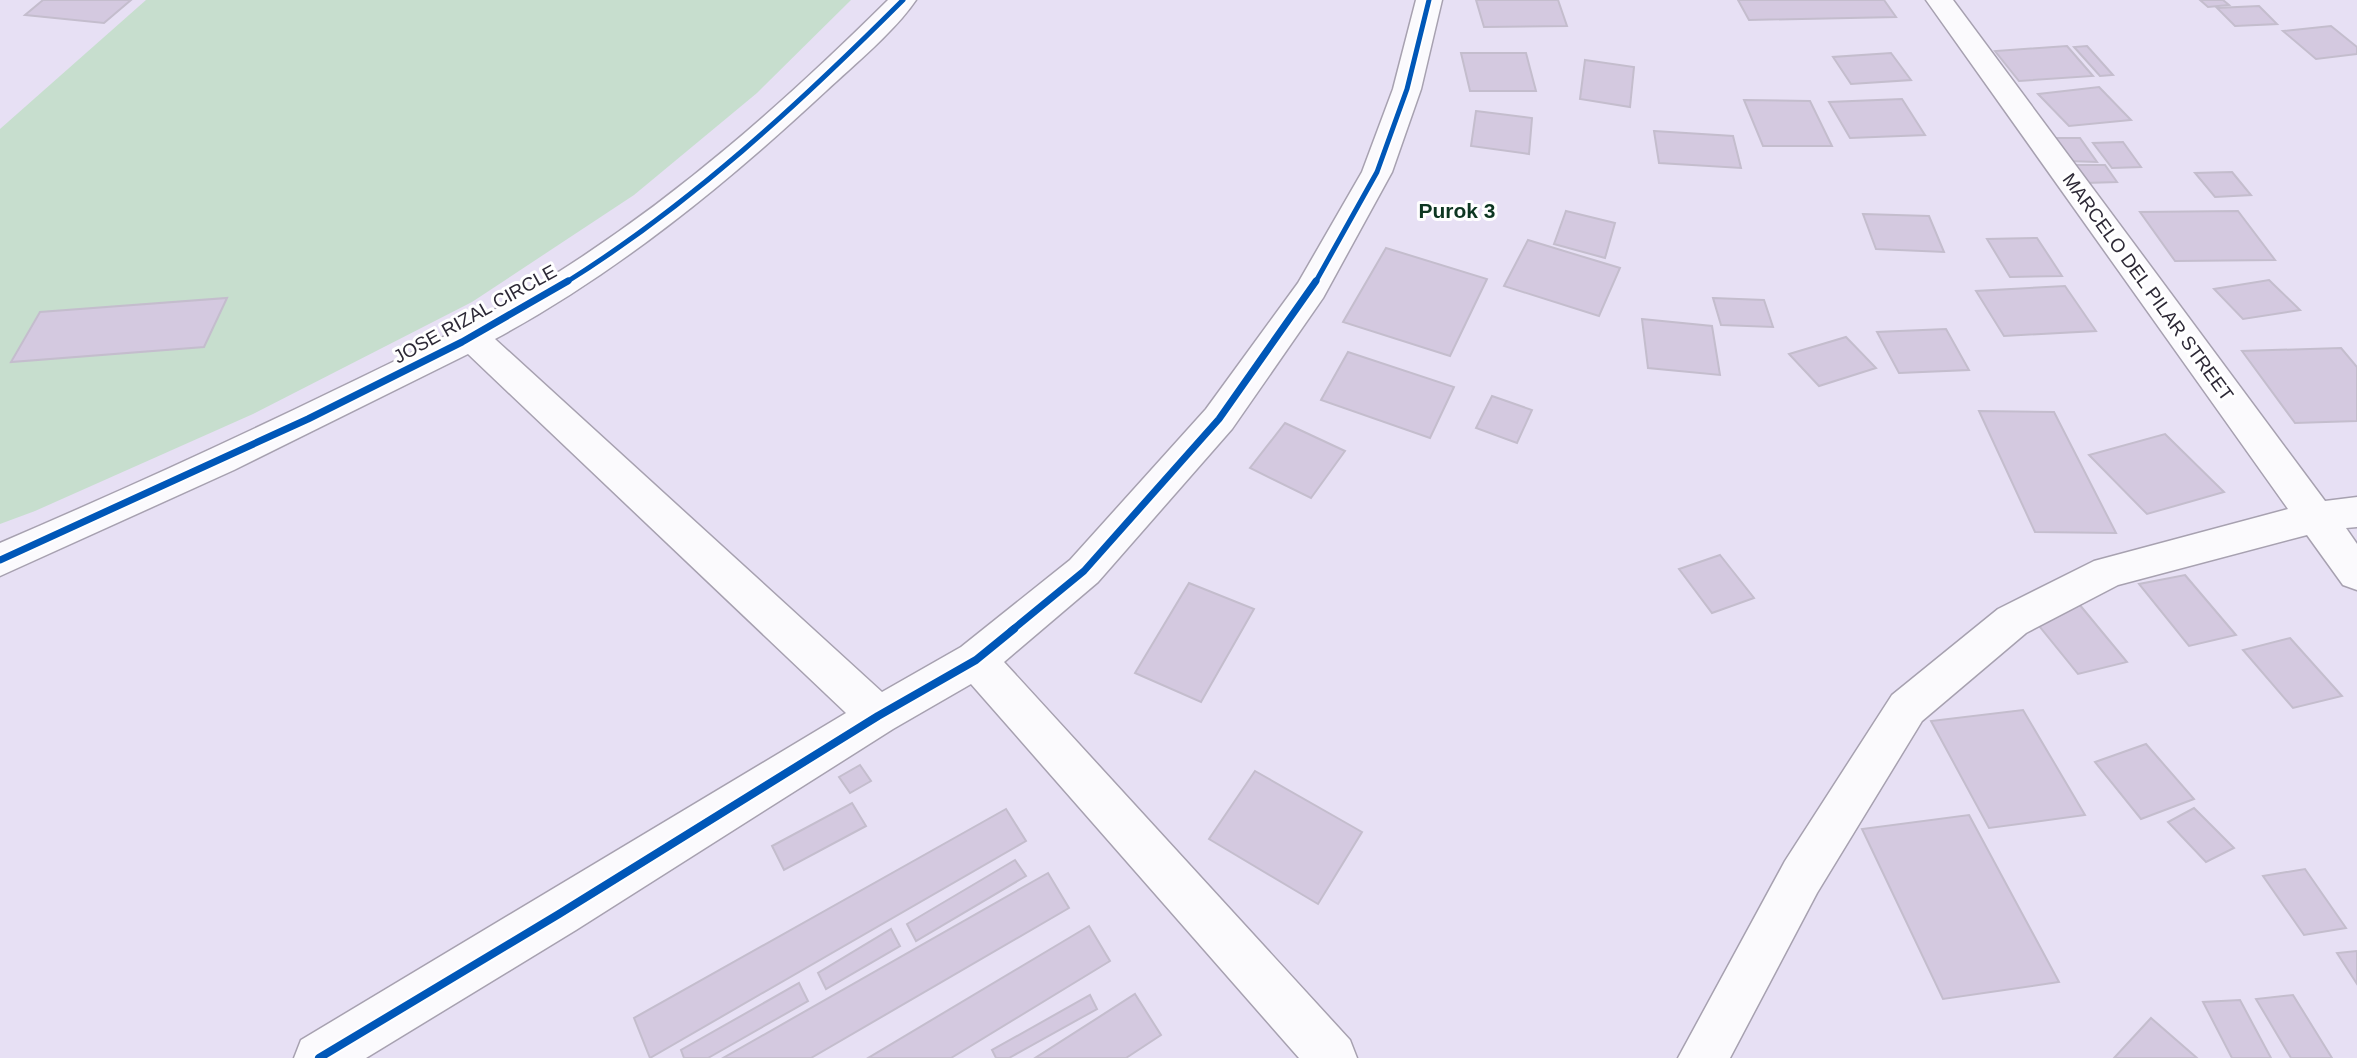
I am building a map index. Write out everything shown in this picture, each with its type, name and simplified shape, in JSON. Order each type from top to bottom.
[{"type":"street","name":"JOSE RIZAL CIRCLE","points":[[0,559],[175,484],[472,338],[570,280],[723,167],[846,58],[903,0]]},
{"type":"street","points":[[319,1058],[559,914],[878,716],[976,660],[1084,571],[1219,419],[1311,289],[1377,172],[1407,89],[1429,0]]},
{"type":"street","name":"MARCELO DEL PILAR STREET","points":[[1939,0],[2357,574]]},
{"type":"street","points":[[472,338],[878,716]]},
{"type":"street","points":[[1703,1058],[1801,877],[1907,708],[2011,621],[2108,572],[2316,517],[2357,512]]},
{"type":"street","points":[[976,660],[1332,1058]]},
{"type":"green space","points":[[146,0],[851,0],[757,93],[634,195],[472,302],[253,414],[0,524],[0,129]]},
{"type":"building","points":[[43,0],[131,0],[104,23],[25,15]]},
{"type":"building","points":[[1476,0],[1558,0],[1567,26],[1484,27]]},
{"type":"building","points":[[1738,0],[1884,0],[1896,17],[1749,20]]},
{"type":"building","points":[[2200,0],[2223,0],[2229,5],[2208,7]]},
{"type":"building","points":[[2259,6],[2277,24],[2235,26],[2217,8]]},
{"type":"building","points":[[2331,26],[2357,47],[2357,54],[2316,59],[2283,31]]},
{"type":"building","points":[[2067,46],[2093,76],[2019,81],[1995,51]]},
{"type":"building","points":[[2087,46],[2113,75],[2100,76],[2074,47]]},
{"type":"building","points":[[1461,53],[1526,53],[1536,91],[1470,91]]},
{"type":"building","points":[[1891,53],[1911,80],[1851,84],[1833,57]]},
{"type":"building","points":[[1585,60],[1634,67],[1630,107],[1580,99]]},
{"type":"building","points":[[2099,87],[2131,120],[2069,126],[2038,94]]},
{"type":"building","points":[[1902,99],[1925,135],[1850,138],[1829,102]]},
{"type":"building","points":[[1744,100],[1810,101],[1832,146],[1763,146]]},
{"type":"building","points":[[1476,111],[1532,118],[1529,154],[1471,146]]},
{"type":"building","points":[[1654,131],[1733,136],[1741,168],[1659,163]]},
{"type":"building","points":[[2051,138],[2080,138],[2097,162],[2067,161]]},
{"type":"building","points":[[2123,142],[2141,167],[2112,168],[2093,143]]},
{"type":"building","points":[[2073,165],[2105,165],[2117,182],[2085,183]]},
{"type":"building","points":[[2232,172],[2251,195],[2215,197],[2195,173]]},
{"type":"building","points":[[1566,211],[1615,223],[1605,258],[1554,244]]},
{"type":"building","points":[[2238,211],[2275,260],[2175,261],[2140,212]]},
{"type":"building","points":[[1863,214],[1929,216],[1944,252],[1876,249]]},
{"type":"building","points":[[2037,238],[2062,276],[2010,277],[1987,239]]},
{"type":"building","points":[[1528,240],[1620,268],[1599,316],[1504,286]]},
{"type":"building","points":[[1386,248],[1487,279],[1450,356],[1343,322]]},
{"type":"building","points":[[2269,280],[2300,310],[2243,319],[2214,289]]},
{"type":"building","points":[[2065,286],[2096,331],[2004,336],[1976,291]]},
{"type":"building","points":[[227,298],[204,347],[11,362],[40,312]]},
{"type":"building","points":[[1713,298],[1764,300],[1773,327],[1721,325]]},
{"type":"building","points":[[1642,319],[1712,326],[1720,375],[1648,368]]},
{"type":"building","points":[[1946,329],[1969,370],[1899,373],[1877,332]]},
{"type":"building","points":[[1846,337],[1876,368],[1819,386],[1789,354]]},
{"type":"building","points":[[2341,348],[2357,367],[2357,421],[2295,423],[2242,351]]},
{"type":"building","points":[[1348,352],[1454,387],[1430,438],[1321,400]]},
{"type":"building","points":[[1492,396],[1532,410],[1517,443],[1476,428]]},
{"type":"building","points":[[1979,411],[2054,412],[2116,533],[2035,532]]},
{"type":"building","points":[[1285,423],[1345,451],[1311,498],[1250,468]]},
{"type":"building","points":[[2165,434],[2224,492],[2147,514],[2089,455]]},
{"type":"building","points":[[1720,555],[1754,598],[1712,613],[1679,569]]},
{"type":"building","points":[[2185,575],[2236,635],[2189,646],[2139,584]]},
{"type":"building","points":[[1189,583],[1254,609],[1201,702],[1135,673]]},
{"type":"building","points":[[2079,604],[2127,662],[2078,674],[2031,616]]},
{"type":"building","points":[[2290,638],[2342,696],[2293,708],[2243,650]]},
{"type":"building","points":[[2023,710],[2085,815],[1989,828],[1931,721]]},
{"type":"building","points":[[2146,744],[2194,799],[2141,819],[2095,762]]},
{"type":"building","points":[[860,765],[871,781],[850,793],[839,777]]},
{"type":"building","points":[[1255,771],[1362,832],[1318,904],[1209,839]]},
{"type":"building","points":[[852,803],[866,826],[784,870],[772,846]]},
{"type":"building","points":[[2194,808],[2234,848],[2206,862],[2168,822]]},
{"type":"building","points":[[1006,809],[1026,841],[650,1058],[634,1018]]},
{"type":"building","points":[[1969,815],[2059,982],[1943,999],[1862,829]]},
{"type":"building","points":[[1015,860],[1026,876],[916,941],[907,924]]},
{"type":"building","points":[[2305,869],[2346,928],[2304,935],[2263,876]]},
{"type":"building","points":[[1048,873],[1069,908],[811,1058],[723,1058]]},
{"type":"building","points":[[1089,926],[1110,961],[951,1058],[868,1058]]},
{"type":"building","points":[[891,929],[900,946],[826,989],[818,973]]},
{"type":"building","points":[[2357,951],[2357,984],[2337,953]]},
{"type":"building","points":[[799,983],[808,1001],[708,1058],[684,1058],[681,1050]]},
{"type":"building","points":[[1135,994],[1161,1035],[1126,1058],[1035,1058]]},
{"type":"building","points":[[1090,995],[1097,1009],[1009,1058],[996,1058],[992,1050]]},
{"type":"building","points":[[2293,995],[2332,1058],[2291,1058],[2256,999]]},
{"type":"building","points":[[2240,1000],[2271,1058],[2232,1058],[2203,1002]]},
{"type":"building","points":[[2151,1018],[2197,1058],[2114,1058]]},
{"type":"cycle path","points":[[0,560],[308,419],[462,342],[570,280],[659,218],[744,149],[825,77],[903,0]]},
{"type":"cycle path","points":[[319,1058],[559,914],[878,716],[976,660],[1084,571],[1219,419],[1311,290],[1377,172],[1407,89],[1429,0]]},
{"type":"district","name":"Purok 3","points":[[1457,210]]}]
